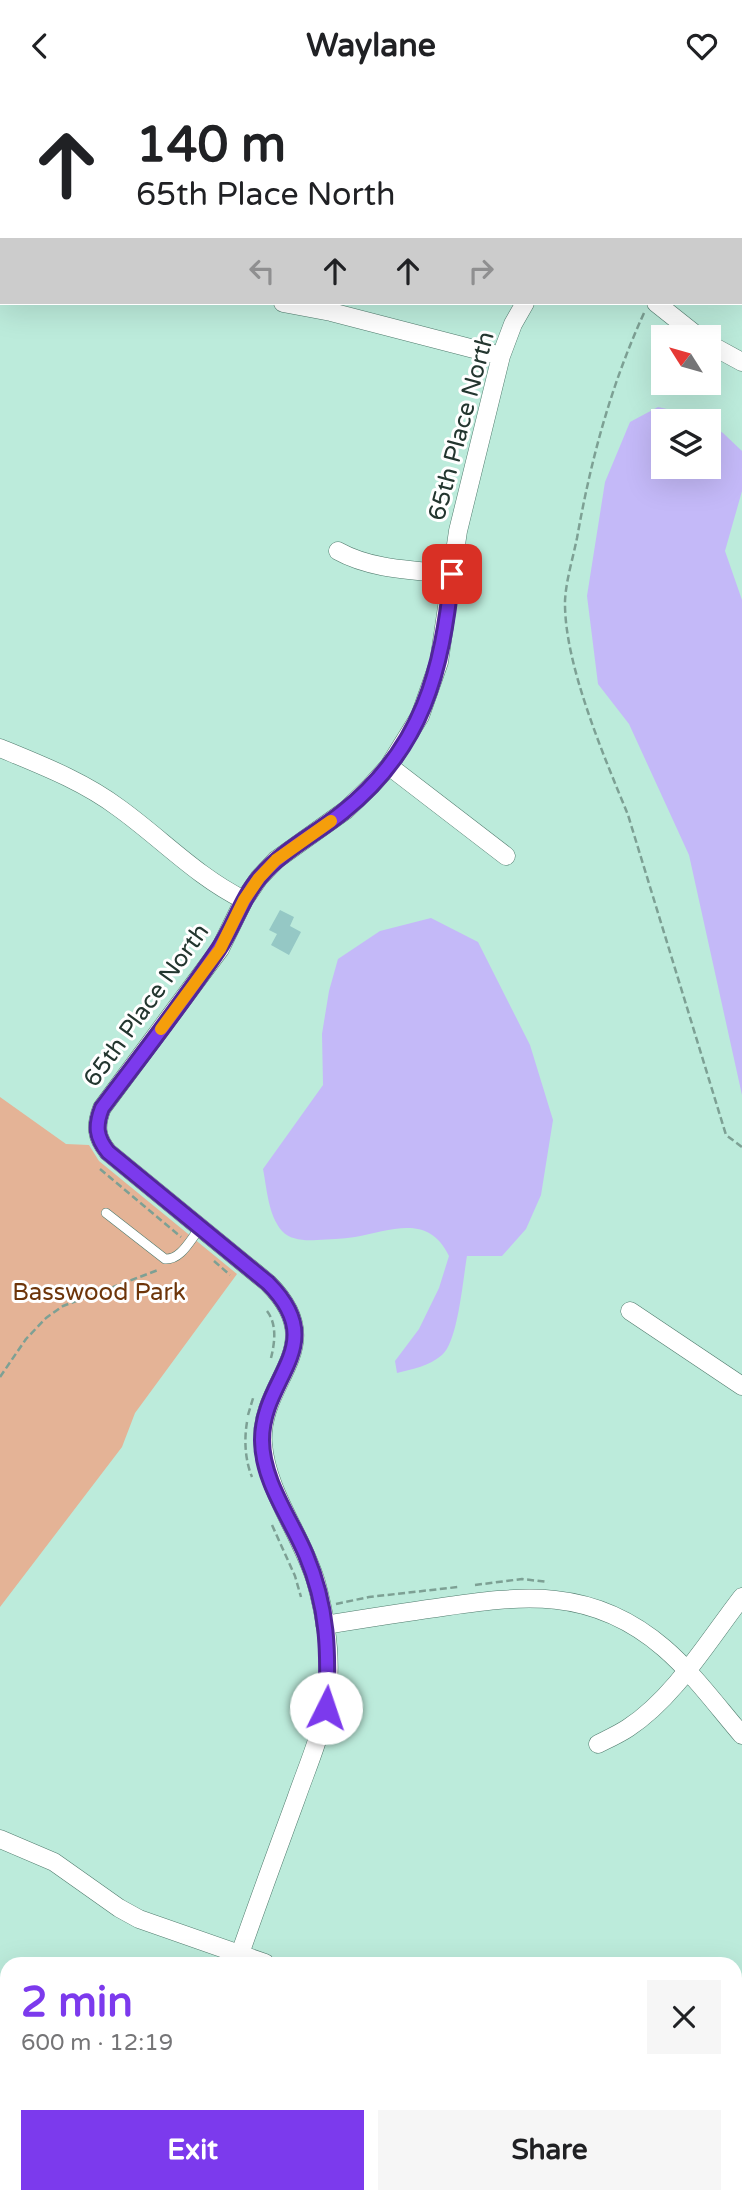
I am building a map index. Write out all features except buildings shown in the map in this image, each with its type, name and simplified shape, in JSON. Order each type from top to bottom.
[{"type":"street","points":[[294,305],[331,312],[501,356]]},
{"type":"street","name":"65th Place North","points":[[240,1954],[326,1708],[329,1657],[316,1581],[270,1477],[262,1441],[265,1419],[293,1350],[295,1330],[287,1306],[268,1283],[194,1235],[108,1152],[96,1131],[98,1119],[102,1108],[220,949],[244,900],[259,878],[276,860],[346,810],[389,766],[420,716],[445,637],[452,574],[468,487],[501,356],[513,324],[524,305]]},
{"type":"street","points":[[650,308],[678,325]]},
{"type":"street","points":[[721,351],[742,362]]},
{"type":"street","points":[[338,551],[354,560],[370,564],[452,574]]},
{"type":"street","points":[[0,748],[91,789],[150,831],[206,879],[244,900]]},
{"type":"street","points":[[389,766],[506,856]]},
{"type":"street","points":[[630,1311],[742,1385]]},
{"type":"street","points":[[598,1744],[628,1728],[659,1702],[742,1597]]},
{"type":"street","points":[[325,1625],[498,1598],[569,1600],[603,1611],[635,1627],[664,1648],[742,1735]]},
{"type":"street","points":[[0,1839],[54,1862],[119,1909],[139,1919],[248,1957]]},
{"type":"lane","points":[[106,1213],[165,1259],[173,1259],[179,1255],[194,1235]]},
{"type":"path","points":[[650,308],[622,361],[588,476],[565,600],[572,657],[607,764],[628,815],[726,1135],[742,1147]]},
{"type":"path","points":[[99,1166],[105,1174],[194,1235],[201,1248],[236,1280]]},
{"type":"path","points":[[0,1377],[26,1339],[46,1318],[64,1305],[157,1270],[165,1271]]},
{"type":"path","points":[[263,1305],[271,1316],[276,1342],[269,1366]]},
{"type":"path","points":[[252,1479],[244,1438],[249,1404],[254,1395]]},
{"type":"path","points":[[270,1522],[302,1598]]},
{"type":"path","points":[[321,1607],[369,1597],[522,1579],[559,1583]]},
{"type":"green space","name":"Basswood Park","points":[[0,1097],[66,1144],[89,1145],[99,1161],[237,1274],[135,1413],[122,1447],[0,1607]]},
{"type":"shaded area","points":[[651,411],[651,479],[721,479],[721,432],[742,451],[742,491],[725,551],[742,600],[742,1095],[689,855],[629,724],[598,684],[587,596],[605,482],[630,422]]},
{"type":"shaded area","points":[[431,918],[478,942],[530,1045],[553,1120],[541,1195],[526,1229],[502,1256],[467,1256],[456,1324],[448,1348],[432,1362],[397,1373],[395,1361],[419,1329],[439,1288],[449,1256],[431,1234],[408,1228],[340,1239],[308,1240],[289,1236],[277,1225],[269,1202],[263,1169],[323,1085],[322,1034],[329,991],[338,959],[380,931]]},
{"type":"slow traffic","points":[[161,1029],[220,949],[244,900],[259,878],[276,860],[331,821]]},
{"type":"route","points":[[326,1708],[329,1657],[316,1581],[270,1477],[262,1441],[265,1419],[293,1350],[295,1330],[287,1306],[280,1294],[268,1283],[108,1152],[96,1131],[102,1108],[220,949],[244,900],[259,878],[295,845],[346,810],[389,766],[406,741],[420,716],[439,662],[449,612],[452,574]]}]
